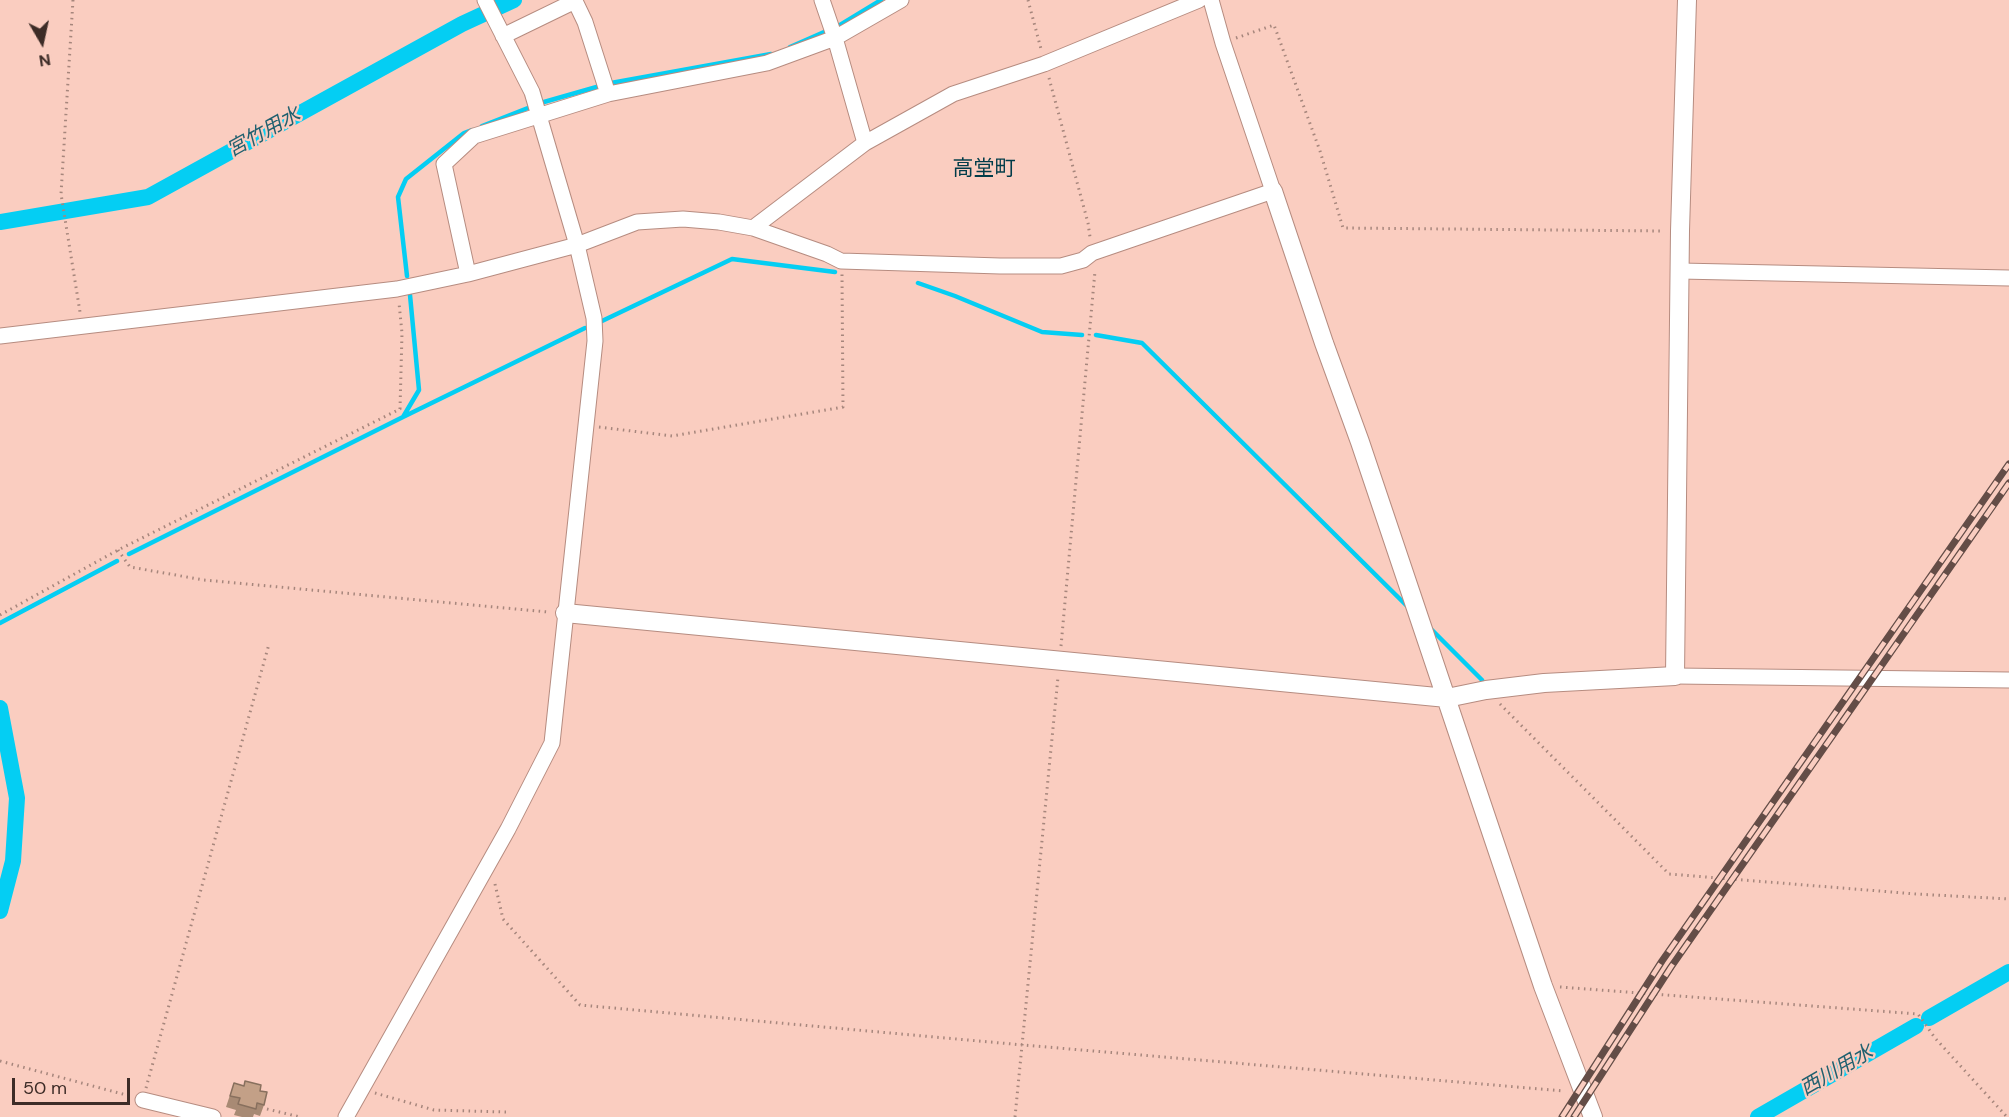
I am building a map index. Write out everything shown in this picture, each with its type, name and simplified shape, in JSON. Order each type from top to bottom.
[{"type":"street","points":[[346,1117],[489,859],[508,829],[552,743],[595,341],[594,318],[577,245],[532,92],[484,0]]},
{"type":"street","points":[[468,274],[444,164],[474,136],[608,94],[767,63],[834,35],[902,0]]},
{"type":"street","points":[[753,228],[865,143],[953,94],[1044,64],[1199,0]]},
{"type":"street","points":[[1211,0],[1223,43],[1324,343],[1360,442],[1543,986],[1593,1117]]},
{"type":"street","points":[[1675,676],[1680,231],[1687,0]]},
{"type":"street","points":[[500,30],[574,1],[585,22],[608,94]]},
{"type":"street","points":[[825,7],[865,143]]},
{"type":"street","points":[[0,336],[398,289],[468,274],[577,245],[637,222],[683,219],[753,228],[841,261],[1061,266],[1083,260],[1092,253],[1273,191]]},
{"type":"street","points":[[1680,271],[2009,278]]},
{"type":"street","points":[[565,613],[1447,698],[1544,682],[1675,676],[2009,680]]},
{"type":"street","points":[[143,1100],[213,1117]]},
{"type":"path","points":[[73,0],[61,194],[82,325]]},
{"type":"path","points":[[1016,1117],[1095,273],[1088,223],[1028,0]]},
{"type":"path","points":[[1223,43],[1274,25],[1320,151],[1343,228],[1680,231]]},
{"type":"path","points":[[586,426],[672,436],[843,407],[841,261]]},
{"type":"path","points":[[0,615],[118,550],[400,409],[402,333],[398,289]]},
{"type":"path","points":[[118,550],[130,567],[204,580],[565,613]]},
{"type":"path","points":[[0,1061],[143,1100],[269,644]]},
{"type":"path","points":[[1486,690],[1669,874],[1916,894],[2009,899]]},
{"type":"path","points":[[489,859],[503,919],[580,1005],[1584,1092]]},
{"type":"path","points":[[1543,986],[1918,1014],[1935,1038],[2007,1117]]},
{"type":"path","points":[[361,1088],[434,1110],[506,1112]]},
{"type":"path","points":[[267,1109],[300,1117]]},
{"type":"building","points":[[245,1081],[261,1085],[260,1091],[267,1092],[264,1105],[257,1103],[256,1109],[238,1104],[240,1098],[230,1096],[234,1083],[244,1086]]},
{"type":"waterway","name":"宮竹用水","points":[[0,222],[148,197],[462,24],[514,0]]},
{"type":"waterway","points":[[790,47],[840,25],[881,0]]},
{"type":"waterway","points":[[611,83],[771,54]]},
{"type":"waterway","points":[[544,102],[600,86]]},
{"type":"waterway","points":[[482,126],[533,106]]},
{"type":"waterway","points":[[407,276],[398,197],[406,179],[464,133],[472,130]]},
{"type":"waterway","points":[[602,321],[732,259],[835,272]]},
{"type":"waterway","points":[[918,283],[1042,332],[1082,335]]},
{"type":"waterway","points":[[129,554],[403,417],[419,390],[410,295]]},
{"type":"waterway","points":[[403,417],[585,328]]},
{"type":"waterway","points":[[1096,335],[1142,343],[1407,606]]},
{"type":"waterway","points":[[0,623],[117,561]]},
{"type":"waterway","points":[[1431,629],[1482,680]]},
{"type":"waterway","points":[[0,708],[17,798],[13,861],[0,911]]},
{"type":"waterway","name":"西川用水","points":[[1929,1018],[2009,972]]},
{"type":"waterway","name":"西川用水","points":[[1758,1117],[1916,1026]]},
{"type":"railway","points":[[1562,1117],[1662,961],[2009,464]]},
{"type":"railway","points":[[1574,1117],[1671,967],[2009,483]]},
{"type":"district","name":"高堂町","points":[[984,169]]}]
